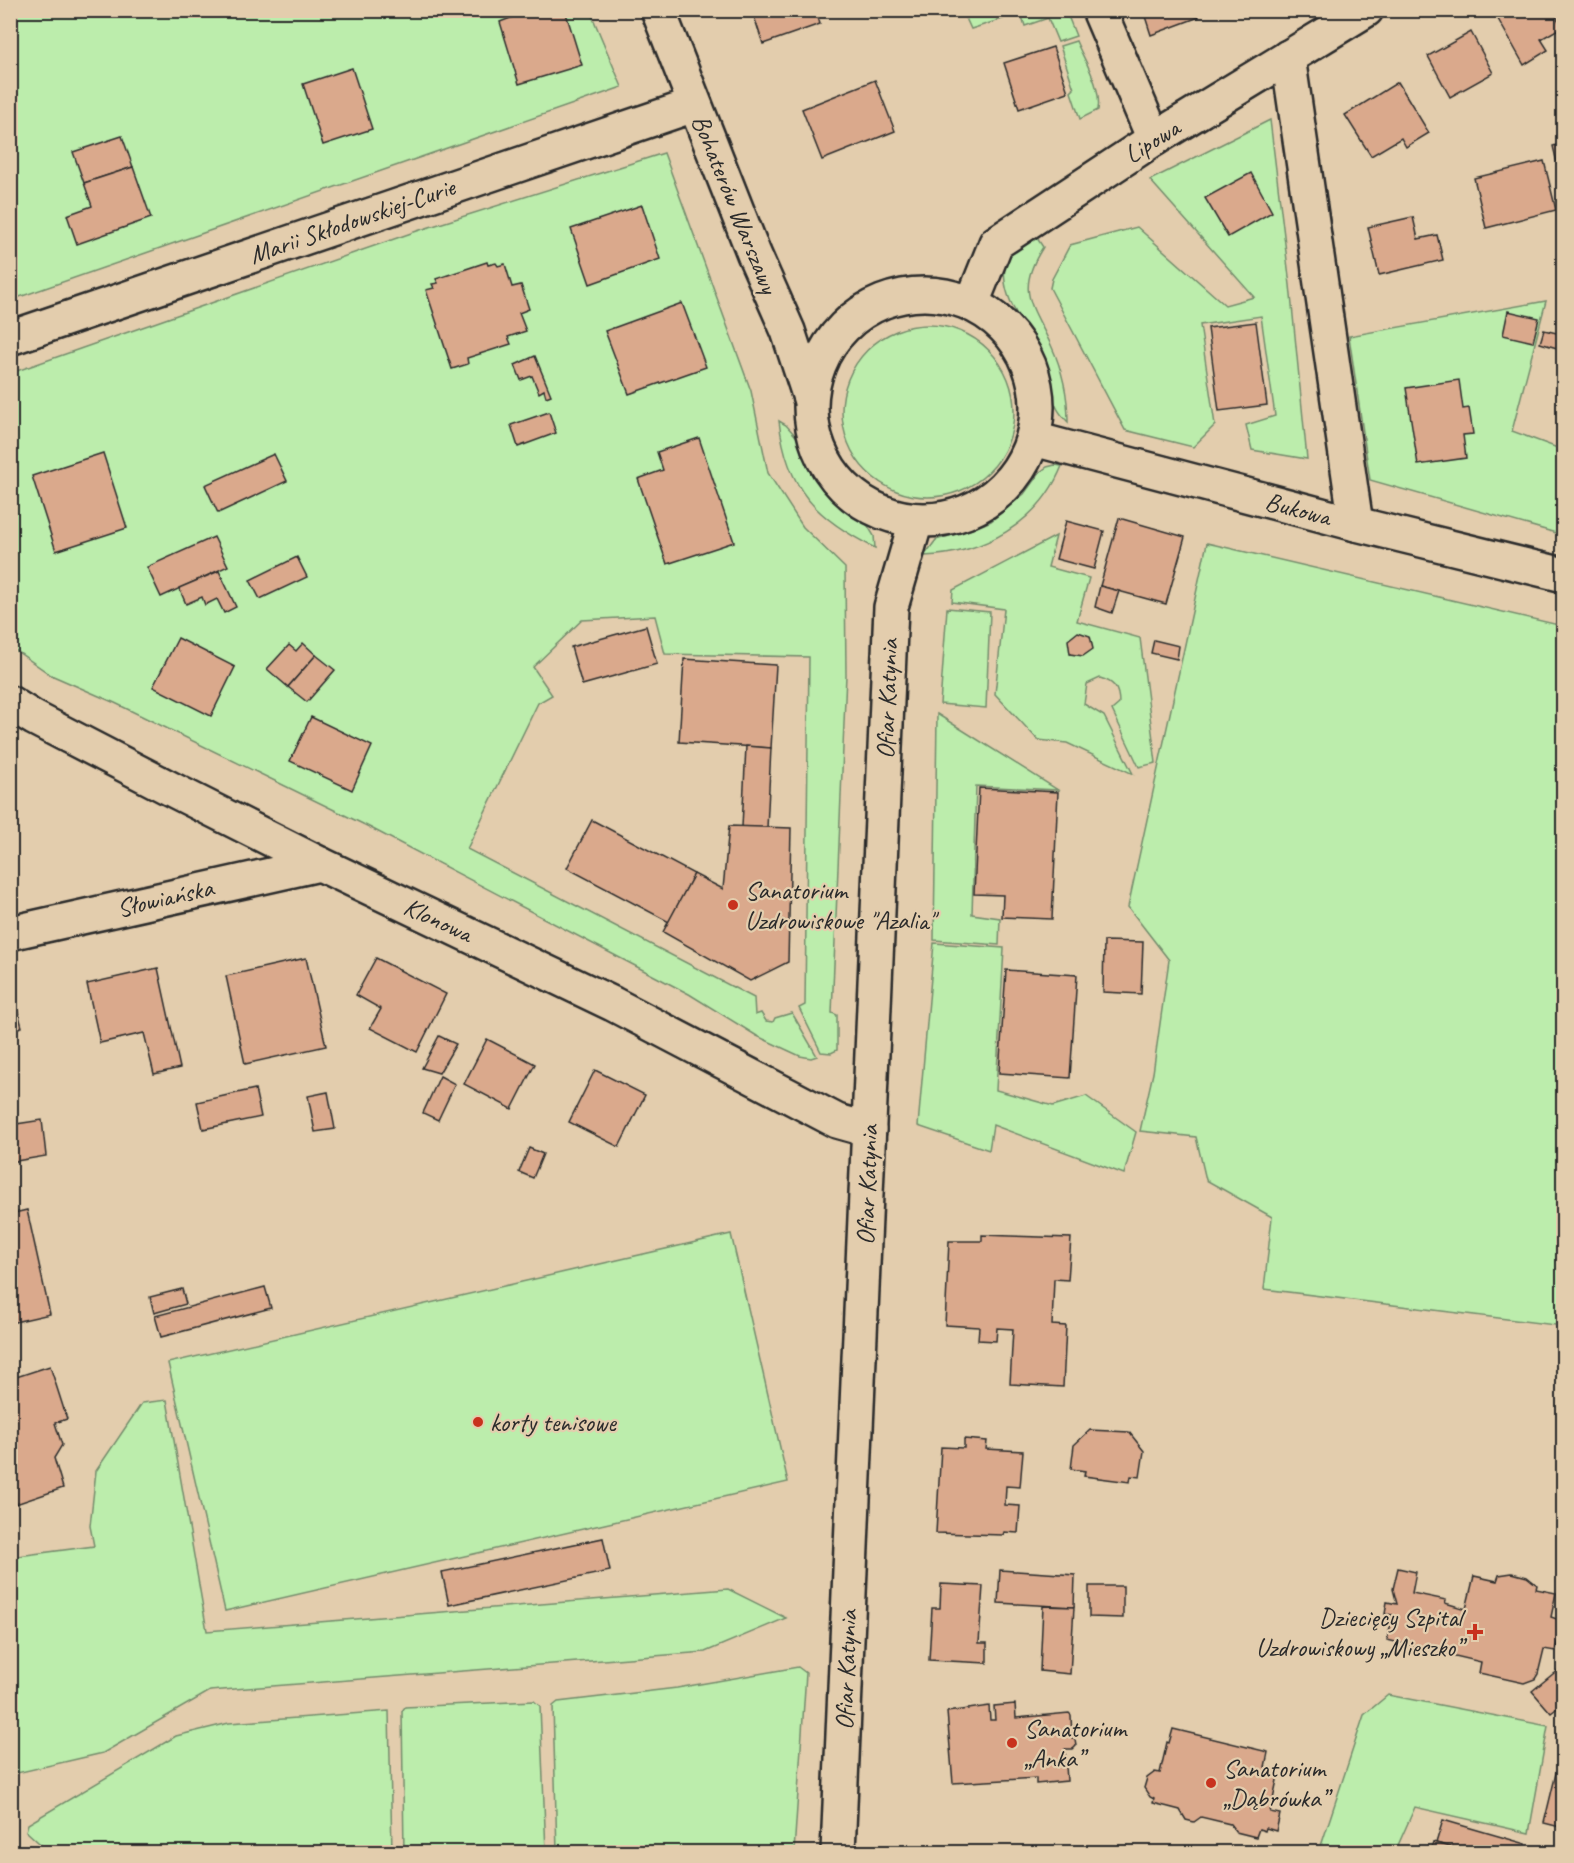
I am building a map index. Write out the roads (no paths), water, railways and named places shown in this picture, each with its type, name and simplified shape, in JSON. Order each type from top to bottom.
[{"type":"street","name":"Bohaterów Warszawy","points":[[658,10],[754,254],[788,332],[810,398]]},
{"type":"street","points":[[1099,10],[1154,139]]},
{"type":"street","name":"Lipowa","points":[[972,303],[996,243],[1154,139],[1366,10]]},
{"type":"street","points":[[1288,57],[1356,524]]},
{"type":"street","name":"Marii Skłodowskiej-Curie","points":[[10,338],[694,105]]},
{"type":"street","points":[[937,293],[972,303],[999,321],[1021,345],[1034,375],[1038,407],[1034,439],[1017,474],[989,501],[954,517],[916,521],[881,513],[850,494],[827,467],[813,434],[810,398],[819,363],[838,332],[866,308],[900,296],[937,293]]},
{"type":"street","name":"Bukowa","points":[[1034,439],[1356,524],[1563,575]]},
{"type":"street","name":"Ofiar Katynia","points":[[838,1852],[891,606],[916,521]]},
{"type":"street","name":"Klonowa","points":[[10,703],[44,723],[320,864],[614,1004],[837,1121],[869,1130]]},
{"type":"street","name":"Słowiańska","points":[[10,933],[320,864]]},
{"type":"place","name":"Sanatorium Uzdrowiskowe \"Azalia\"","points":[[733,905]]},
{"type":"place","name":"korty tenisowe","points":[[478,1422]]},
{"type":"place","name":"Dziecięcy Szpital Uzdrowiskowy „Mieszko”","points":[[1475,1632]]},
{"type":"place","name":"Sanatorium „Anka”","points":[[1012,1743]]},
{"type":"place","name":"Sanatorium „Dąbrówka”","points":[[1211,1783]]}]
